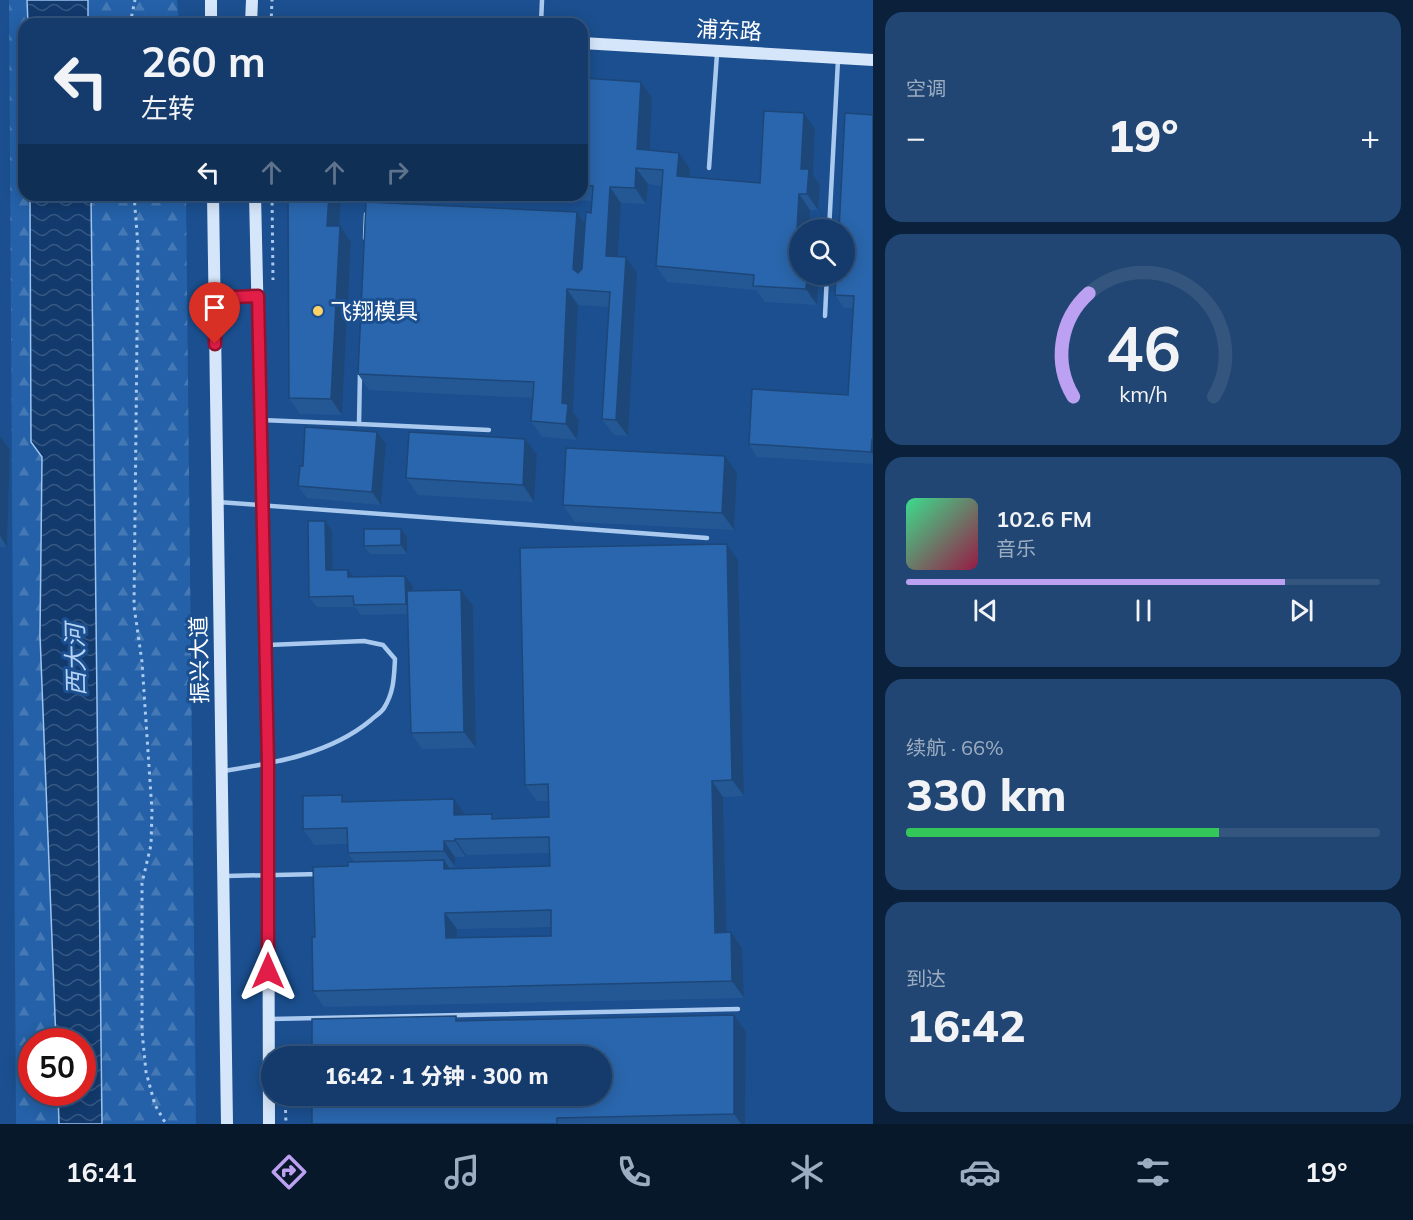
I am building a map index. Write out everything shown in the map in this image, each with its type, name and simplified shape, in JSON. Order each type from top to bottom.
[{"type":"main road","points":[[211,0],[211,18]]},
{"type":"main road","points":[[251,18],[252,0]]},
{"type":"main road","name":"浦东路","points":[[588,43],[873,60]]},
{"type":"main road","name":"振兴大道","points":[[213,201],[227,1124]]},
{"type":"main road","points":[[255,201],[268,764],[269,1124]]},
{"type":"lane","points":[[541,18],[542,0]]},
{"type":"lane","points":[[709,168],[717,51]]},
{"type":"lane","points":[[830,219],[839,58]]},
{"type":"lane","points":[[364,249],[366,214],[374,206]]},
{"type":"lane","points":[[825,316],[826,285]]},
{"type":"lane","points":[[215,298],[258,296]]},
{"type":"lane","points":[[359,424],[361,366]]},
{"type":"lane","points":[[261,420],[489,430]]},
{"type":"lane","points":[[218,502],[707,538]]},
{"type":"lane","points":[[222,771],[268,764],[330,745],[383,710],[394,687],[395,659],[383,645],[364,641],[265,645]]},
{"type":"lane","points":[[223,876],[324,874]]},
{"type":"lane","points":[[268,1018],[738,1009]]},
{"type":"path","points":[[131,18],[135,0]]},
{"type":"path","points":[[271,18],[272,0]]},
{"type":"path","points":[[134,201],[138,246],[134,606],[142,662],[152,812],[151,845],[142,883],[142,1031],[146,1072],[155,1105],[166,1124]]},
{"type":"path","points":[[285,1106],[286,1124]]},
{"type":"green space","points":[[9,0],[177,0],[178,18],[18,18],[18,201],[186,201],[196,1124],[16,1124]]},
{"type":"water","points":[[27,0],[88,0],[88,18],[28,18]]},
{"type":"water","name":"西大河","points":[[30,201],[91,201],[102,1124],[59,1124],[58,1106],[96,1106],[96,1028],[55,1028],[40,635],[42,457],[31,442]]},
{"type":"building","points":[[588,78],[641,82],[637,149],[679,153],[677,176],[760,183],[764,111],[804,113],[801,169],[809,169],[807,194],[799,194],[798,219],[789,219],[789,285],[806,285],[806,289],[753,286],[754,275],[656,266],[663,170],[636,168],[635,188],[610,187],[606,256],[626,257],[616,420],[602,419],[610,292],[567,289],[562,403],[568,404],[566,424],[531,421],[534,382],[358,374],[366,202],[577,212],[573,269],[578,273],[582,269],[586,212],[591,213],[593,186],[588,186]]},
{"type":"building","points":[[845,113],[873,115],[873,441],[871,452],[749,444],[752,389],[848,395],[854,296],[835,295],[835,285],[855,285],[855,219],[840,219]]},
{"type":"building","points":[[288,201],[329,201],[327,226],[340,226],[331,399],[289,398]]},
{"type":"building","points":[[305,427],[377,432],[372,492],[298,486],[300,466],[303,466]]},
{"type":"building","points":[[409,432],[525,439],[523,485],[406,478]]},
{"type":"building","points":[[566,448],[725,456],[722,513],[563,505]]},
{"type":"building","points":[[308,521],[325,521],[326,570],[348,570],[348,577],[405,576],[406,604],[354,605],[353,596],[309,597]]},
{"type":"building","points":[[364,529],[401,529],[401,545],[364,546]]},
{"type":"building","points":[[727,544],[732,780],[712,781],[715,933],[731,932],[732,981],[313,991],[312,937],[315,937],[313,867],[348,866],[348,862],[444,860],[444,869],[550,866],[549,837],[455,839],[455,841],[444,841],[444,851],[348,853],[347,828],[303,829],[303,796],[342,795],[342,802],[454,799],[454,815],[492,814],[492,819],[549,817],[548,784],[525,785],[520,548]],"holes":[[[551,910],[551,936],[446,938],[445,913]]]},
{"type":"building","points":[[461,590],[464,732],[411,733],[407,591]]},
{"type":"building","points":[[734,1015],[734,1114],[557,1118],[557,1124],[312,1124],[312,1106],[612,1106],[612,1046],[312,1046],[312,1019],[456,1016],[456,1021]]},
{"type":"place","name":"飞翔模具","points":[[318,311]]},
{"type":"route","points":[[215,344],[215,298],[258,296],[268,764],[268,971]]}]
